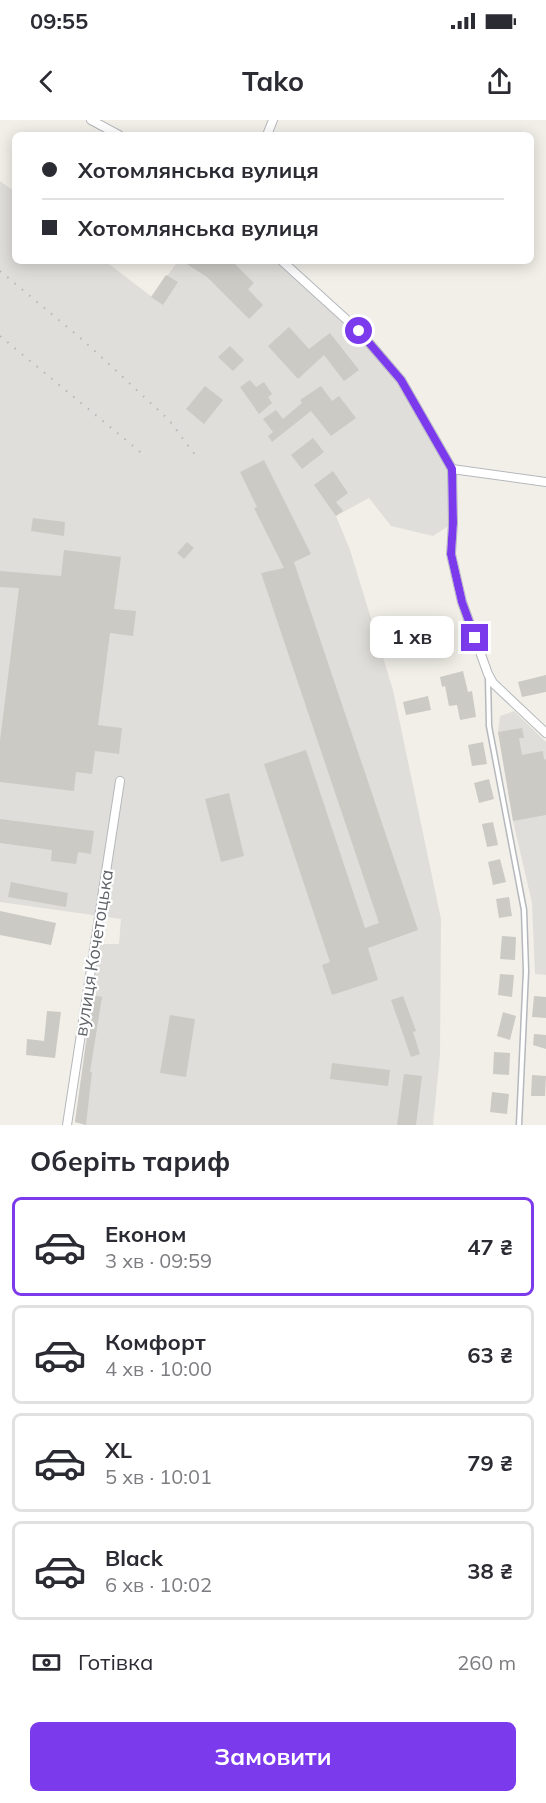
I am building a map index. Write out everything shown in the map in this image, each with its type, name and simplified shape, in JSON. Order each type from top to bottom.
[{"type":"street","points":[[91,120],[113,132]]},
{"type":"street","points":[[285,264],[359,331],[401,380],[452,469],[451,554],[462,602],[493,683],[546,733]]},
{"type":"street","points":[[452,469],[546,482]]},
{"type":"street","name":"вулиця Кочетоцька","points":[[67,1125],[120,780]]},
{"type":"lane","points":[[488,674],[489,726],[524,910],[526,971],[519,1125]]},
{"type":"shaded area","points":[[0,181],[12,190],[12,264],[109,264],[152,297],[176,264],[285,264],[359,331],[401,380],[452,469],[453,523],[433,536],[391,526],[369,498],[336,516],[350,550],[393,690],[441,919],[440,1055],[433,1125],[86,1125],[75,1122],[99,944],[119,944],[121,919],[0,902]]},
{"type":"shaded area","points":[[514,711],[546,742],[546,975],[535,974],[532,903],[513,821],[498,732],[500,716]]},
{"type":"building","points":[[187,264],[235,264],[254,283],[248,289],[263,305],[249,319],[207,277]]},
{"type":"building","points":[[166,275],[178,282],[163,305],[151,297]]},
{"type":"building","points":[[289,327],[309,349],[330,333],[359,370],[344,381],[324,355],[298,379],[268,346]]},
{"type":"building","points":[[230,346],[244,360],[233,371],[218,357]]},
{"type":"building","points":[[250,380],[256,387],[264,382],[272,394],[268,397],[272,403],[259,414],[240,387]]},
{"type":"building","points":[[205,386],[223,400],[204,424],[186,409]]},
{"type":"building","points":[[321,386],[332,401],[339,396],[356,418],[331,436],[311,411],[272,442],[268,436],[273,432],[263,419],[276,410],[283,419],[302,403],[300,400]]},
{"type":"building","points":[[313,438],[324,452],[302,469],[291,455]]},
{"type":"building","points":[[264,460],[311,554],[294,562],[418,930],[368,948],[378,980],[332,995],[322,965],[330,962],[264,764],[306,750],[365,928],[379,923],[261,573],[284,568],[254,508],[257,507],[240,472]]},
{"type":"building","points":[[333,471],[348,493],[336,502],[343,511],[336,516],[314,485]]},
{"type":"building","points":[[33,518],[65,522],[64,536],[31,531]]},
{"type":"building","points":[[187,542],[194,548],[184,559],[177,553]]},
{"type":"building","points":[[64,550],[121,557],[114,609],[136,611],[133,636],[110,633],[98,725],[122,728],[119,754],[95,751],[92,774],[76,772],[74,791],[0,782],[0,741],[19,588],[0,587],[0,571],[61,576]]},
{"type":"building","points":[[463,671],[468,692],[472,691],[476,717],[460,720],[457,705],[449,706],[445,686],[442,687],[440,677]]},
{"type":"building","points":[[546,675],[546,692],[522,697],[518,682]]},
{"type":"building","points":[[428,696],[431,710],[406,715],[403,702]]},
{"type":"building","points":[[522,728],[524,738],[519,738],[522,755],[543,751],[544,760],[546,759],[546,815],[513,821],[498,732]]},
{"type":"building","points":[[483,742],[487,764],[472,766],[468,745]]},
{"type":"building","points":[[489,779],[494,799],[479,803],[474,783]]},
{"type":"building","points":[[229,793],[244,856],[221,862],[205,799]]},
{"type":"building","points":[[0,819],[94,831],[91,854],[78,852],[76,864],[51,861],[52,850],[0,843]]},
{"type":"building","points":[[493,822],[498,845],[487,847],[482,824]]},
{"type":"building","points":[[500,859],[506,882],[493,885],[488,862]]},
{"type":"building","points":[[11,882],[68,893],[66,907],[8,897]]},
{"type":"building","points":[[509,897],[512,916],[499,918],[496,899]]},
{"type":"building","points":[[0,911],[56,923],[51,945],[0,935]]},
{"type":"building","points":[[502,936],[516,937],[515,960],[500,959]]},
{"type":"building","points":[[500,974],[514,975],[512,997],[498,995]]},
{"type":"building","points":[[93,995],[102,997],[90,1072],[92,1072],[86,1125],[75,1122]]},
{"type":"building","points":[[403,996],[416,1031],[413,1032],[420,1054],[411,1057],[391,1000]]},
{"type":"building","points":[[534,996],[546,997],[546,1018],[532,1017]]},
{"type":"building","points":[[47,1011],[61,1012],[55,1058],[26,1055],[27,1039],[44,1041]]},
{"type":"building","points":[[503,1012],[516,1016],[510,1040],[497,1036]]},
{"type":"building","points":[[170,1015],[195,1019],[186,1077],[160,1073]]},
{"type":"building","points":[[534,1034],[546,1035],[546,1049],[533,1045]]},
{"type":"building","points":[[494,1052],[510,1053],[509,1075],[493,1074]]},
{"type":"building","points":[[332,1063],[390,1070],[388,1086],[330,1079]]},
{"type":"building","points":[[404,1074],[422,1076],[416,1125],[397,1125]]},
{"type":"building","points":[[532,1075],[546,1076],[545,1096],[531,1096]]},
{"type":"building","points":[[492,1092],[509,1094],[507,1114],[490,1112]]},
{"type":"railway","points":[[0,271],[84,341],[169,420],[196,456]]},
{"type":"railway","points":[[0,336],[144,455]]},
{"type":"route","points":[[359,331],[401,380],[452,469],[451,554],[462,602],[475,638]]}]
